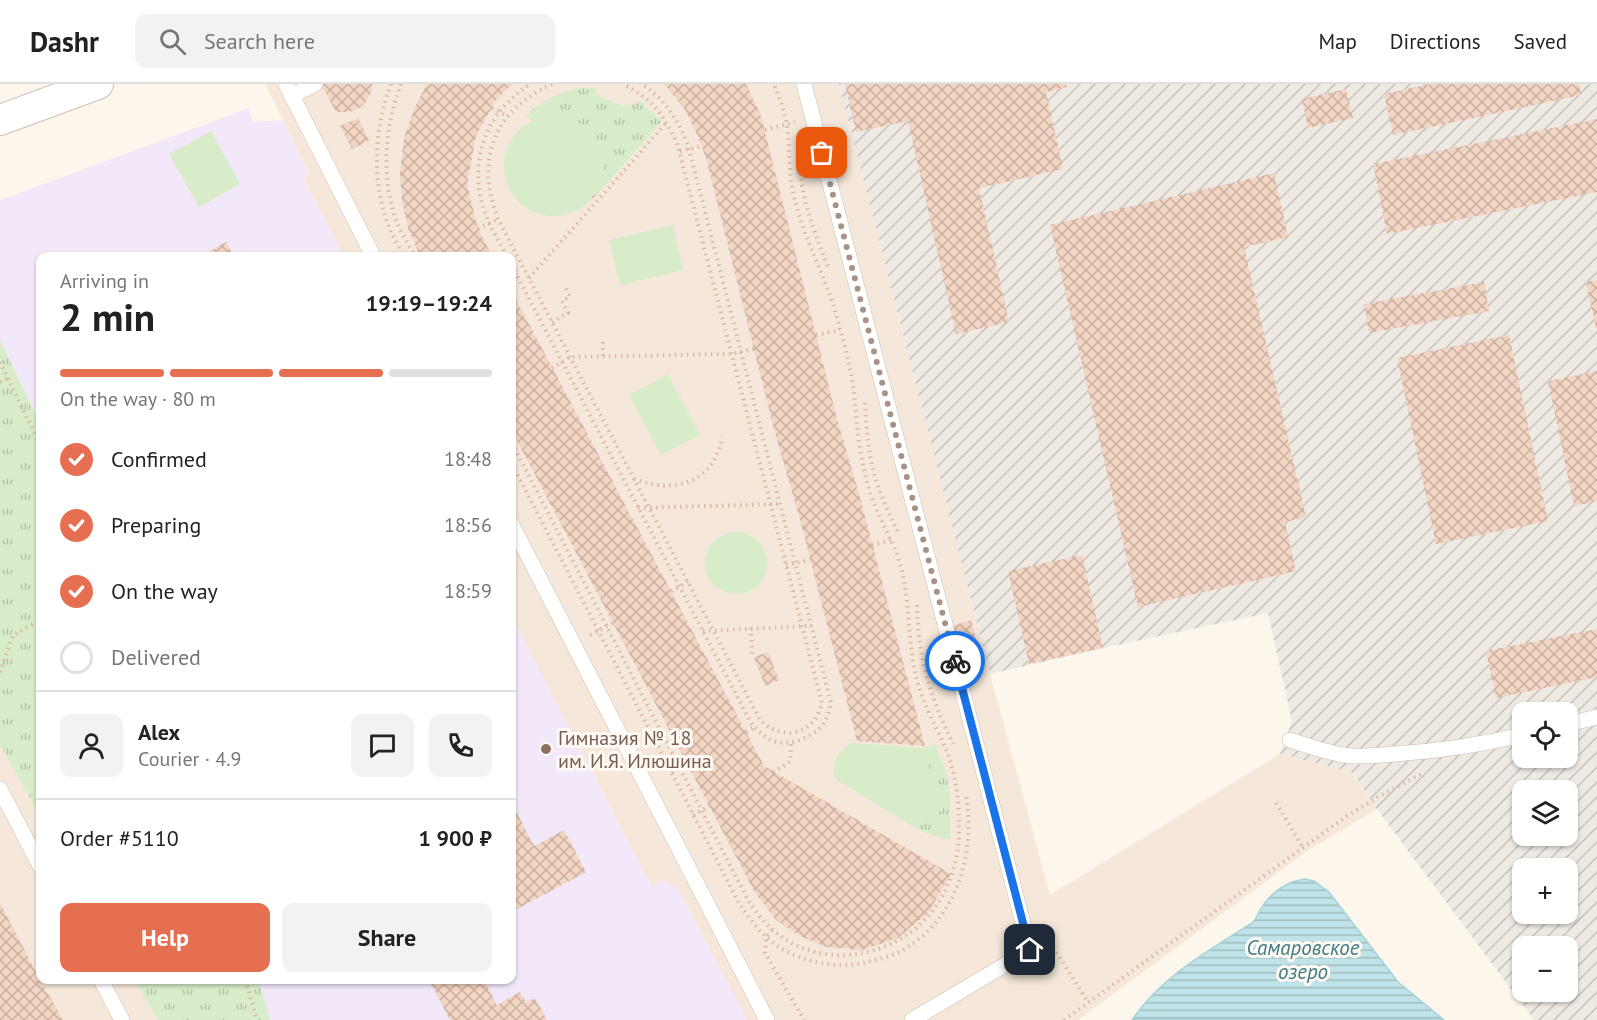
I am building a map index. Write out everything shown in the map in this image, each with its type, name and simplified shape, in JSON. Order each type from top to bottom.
[{"type":"street","points":[[0,120],[96,84]]},
{"type":"lane","points":[[315,84],[289,90],[371,252]]},
{"type":"lane","points":[[804,84],[1030,950],[912,1020]]},
{"type":"lane","points":[[516,533],[767,1020]]},
{"type":"lane","points":[[1578,722],[1597,717]]},
{"type":"lane","points":[[1290,740],[1346,756],[1449,750],[1512,737]]},
{"type":"lane","points":[[2,797],[36,859]]},
{"type":"lane","points":[[103,984],[122,1020]]},
{"type":"path","points":[[391,84],[380,124],[377,152],[378,178],[381,202],[389,227],[402,252]]},
{"type":"path","points":[[401,84],[389,126],[386,152],[387,177],[398,224],[413,252]]},
{"type":"path","points":[[505,252],[489,224],[482,203],[478,171],[480,154],[488,130],[499,112],[514,96],[530,84]]},
{"type":"path","points":[[515,252],[491,201],[489,156],[496,134],[507,116],[520,103],[552,84]]},
{"type":"path","points":[[516,253],[759,718],[779,733],[790,733],[808,726],[815,720],[822,703],[680,151],[667,122],[656,107],[647,98],[623,84]]},
{"type":"path","points":[[516,274],[754,727],[766,738],[777,742],[791,743],[813,734],[822,726],[831,703],[689,149],[672,111],[653,91],[642,84]]},
{"type":"path","points":[[516,451],[748,900],[772,930],[794,944],[820,954],[835,956],[881,949],[913,931],[934,910],[946,892],[953,872],[958,841],[959,808],[956,787],[948,754],[933,724],[918,684],[910,645],[908,598],[900,563],[872,498],[863,468],[851,374],[829,292],[799,217],[790,172],[784,111],[774,84]]},
{"type":"path","points":[[492,108],[507,116]]},
{"type":"path","points":[[794,115],[797,133]]},
{"type":"path","points":[[529,278],[667,122]]},
{"type":"path","points":[[765,130],[796,122]]},
{"type":"path","points":[[798,143],[799,171],[808,214],[830,271]]},
{"type":"path","points":[[680,151],[702,146]]},
{"type":"path","points":[[593,196],[597,200]]},
{"type":"path","points":[[478,229],[498,219]]},
{"type":"path","points":[[552,322],[568,313],[562,301],[570,296],[564,285]]},
{"type":"path","points":[[816,335],[840,330]]},
{"type":"path","points":[[603,342],[603,357]]},
{"type":"path","points":[[552,368],[570,357],[732,354],[754,349]]},
{"type":"path","points":[[0,362],[36,437]]},
{"type":"path","points":[[0,382],[8,378]]},
{"type":"path","points":[[864,402],[875,475],[889,515],[900,536]]},
{"type":"path","points":[[633,479],[662,486],[676,486],[691,480],[710,466],[722,437]]},
{"type":"path","points":[[516,472],[740,905],[766,937],[777,946],[818,963],[858,964],[884,958],[903,950],[919,938],[942,916],[954,896],[962,875],[968,851],[968,807],[965,786]]},
{"type":"path","points":[[638,508],[780,504]]},
{"type":"path","points":[[872,545],[891,540]]},
{"type":"path","points":[[786,565],[810,560]]},
{"type":"path","points":[[671,591],[688,582]]},
{"type":"path","points":[[917,597],[920,644],[927,682],[957,750]]},
{"type":"path","points":[[0,672],[13,635],[36,622]]},
{"type":"path","points":[[574,644],[613,622]]},
{"type":"path","points":[[703,631],[812,626]]},
{"type":"path","points":[[751,628],[752,654]]},
{"type":"path","points":[[746,732],[754,727]]},
{"type":"path","points":[[773,772],[790,762],[791,743]]},
{"type":"path","points":[[672,773],[687,765]]},
{"type":"path","points":[[1064,1020],[1302,846],[1378,797],[1433,768]]},
{"type":"path","points":[[1276,803],[1302,846]]},
{"type":"path","points":[[693,815],[709,806]]},
{"type":"path","points":[[772,930],[766,937],[765,953],[804,1020]]},
{"type":"path","points":[[1048,939],[1088,1002]]},
{"type":"path","points":[[247,984],[257,1020]]},
{"type":"shaded area","points":[[265,84],[839,84],[990,674],[1050,895],[1280,754],[1352,773],[1377,809],[1310,849],[1078,1020],[747,1020],[678,889],[651,886],[516,625],[516,252],[342,252],[303,178],[309,173]]},
{"type":"shaded area","points":[[839,84],[1597,84],[1597,1020],[1534,1020],[1521,1002],[1578,1002],[1578,936],[1512,936],[1512,990],[1377,809],[1353,773],[1280,754],[1292,721],[1268,613],[990,674]]},
{"type":"shaded area","points":[[249,108],[253,122],[283,120],[309,174],[303,178],[342,252],[36,252],[36,415],[0,340],[0,200]]},
{"type":"shaded area","name":"Гимназия № 18 им. И.Я. Илюшина","points":[[516,625],[651,886],[662,881],[678,889],[747,1020],[270,1020],[260,985],[516,984]]},
{"type":"shaded area","points":[[0,745],[36,809],[36,984],[136,984],[158,1020],[0,1020]]},
{"type":"green space","points":[[581,88],[596,88],[596,94],[618,104],[629,105],[640,100],[661,122],[596,196],[594,194],[598,188],[542,117],[532,121],[526,115],[551,97]]},
{"type":"green space","points":[[554,116],[573,120],[589,131],[600,147],[604,166],[600,185],[589,201],[573,212],[554,216],[535,212],[519,201],[508,185],[504,166],[508,147],[519,131],[535,120]]},
{"type":"green space","points":[[211,131],[240,184],[199,207],[169,154]]},
{"type":"green space","points":[[673,225],[683,270],[620,285],[609,240]]},
{"type":"green space","points":[[0,340],[36,415],[36,809],[0,745]]},
{"type":"green space","points":[[668,374],[700,435],[661,455],[629,395]]},
{"type":"green space","points":[[736,532],[753,537],[758,541],[762,546],[767,563],[762,580],[758,585],[753,589],[736,594],[719,589],[714,585],[710,580],[705,563],[710,546],[714,541],[719,537]]},
{"type":"green space","points":[[852,743],[923,748],[941,811],[904,821],[835,779],[836,758]]},
{"type":"green space","points":[[935,744],[947,775],[950,798],[950,840],[926,833],[904,821],[941,811],[923,748]]},
{"type":"green space","points":[[136,984],[260,984],[270,1020],[158,1020]]},
{"type":"water","name":"Самаровское озеро","points":[[1305,879],[1314,881],[1329,892],[1398,982],[1444,1020],[1132,1020],[1157,990],[1172,977],[1252,923],[1275,892],[1292,882]]},
{"type":"building","points":[[321,84],[372,84],[372,90],[361,107],[353,111],[336,112]]},
{"type":"building","points":[[427,84],[512,84],[496,100],[476,136],[467,184],[478,229],[490,252],[418,252],[408,228],[402,201],[400,172],[404,138],[415,107]]},
{"type":"building","points":[[664,84],[746,84],[761,116],[837,419],[861,501],[925,746],[857,741],[799,516],[775,433],[706,158],[684,108]]},
{"type":"building","points":[[845,84],[1066,84],[1067,87],[1046,92],[1063,169],[979,188],[1009,322],[956,334],[908,121],[856,132]]},
{"type":"building","points":[[1430,84],[1579,84],[1581,95],[1393,135],[1384,94]]},
{"type":"building","points":[[1346,89],[1353,118],[1308,128],[1302,99]]},
{"type":"building","points":[[358,118],[369,141],[352,149],[340,126]]},
{"type":"building","points":[[1597,119],[1597,192],[1387,234],[1373,164]]},
{"type":"building","points":[[1274,173],[1288,237],[1244,247],[1306,517],[1285,522],[1296,571],[1138,607],[1050,225]]},
{"type":"building","points":[[226,242],[232,252],[208,252]]},
{"type":"building","points":[[1597,280],[1597,328],[1596,328],[1586,282]]},
{"type":"building","points":[[1484,282],[1489,311],[1369,333],[1364,304]]},
{"type":"building","points":[[516,300],[764,766],[951,874],[928,913],[898,938],[862,950],[826,947],[800,936],[776,920],[754,891],[516,439]]},
{"type":"building","points":[[1509,335],[1548,521],[1436,544],[1397,358]]},
{"type":"building","points":[[1597,371],[1597,501],[1574,506],[1548,381]]},
{"type":"building","points":[[1082,555],[1103,648],[1029,664],[1008,571]]},
{"type":"building","points":[[971,620],[977,643],[957,648],[952,626]]},
{"type":"building","points":[[1597,629],[1597,677],[1496,698],[1486,651]]},
{"type":"building","points":[[768,652],[779,680],[765,686],[754,657]]},
{"type":"building","points":[[516,811],[534,846],[564,830],[586,872],[516,910]]},
{"type":"building","points":[[0,903],[36,972],[36,984],[42,984],[63,1020],[0,1020]]},
{"type":"building","points":[[431,984],[486,984],[497,1005],[520,992],[526,1002],[535,998],[547,1020],[450,1020]]},
{"type":"way so far","points":[[822,153],[955,661]]},
{"type":"place","name":"Гимназия № 18 им. И.Я. Илюшина","points":[[546,749]]},
{"type":"route","points":[[955,661],[1030,950]]}]
